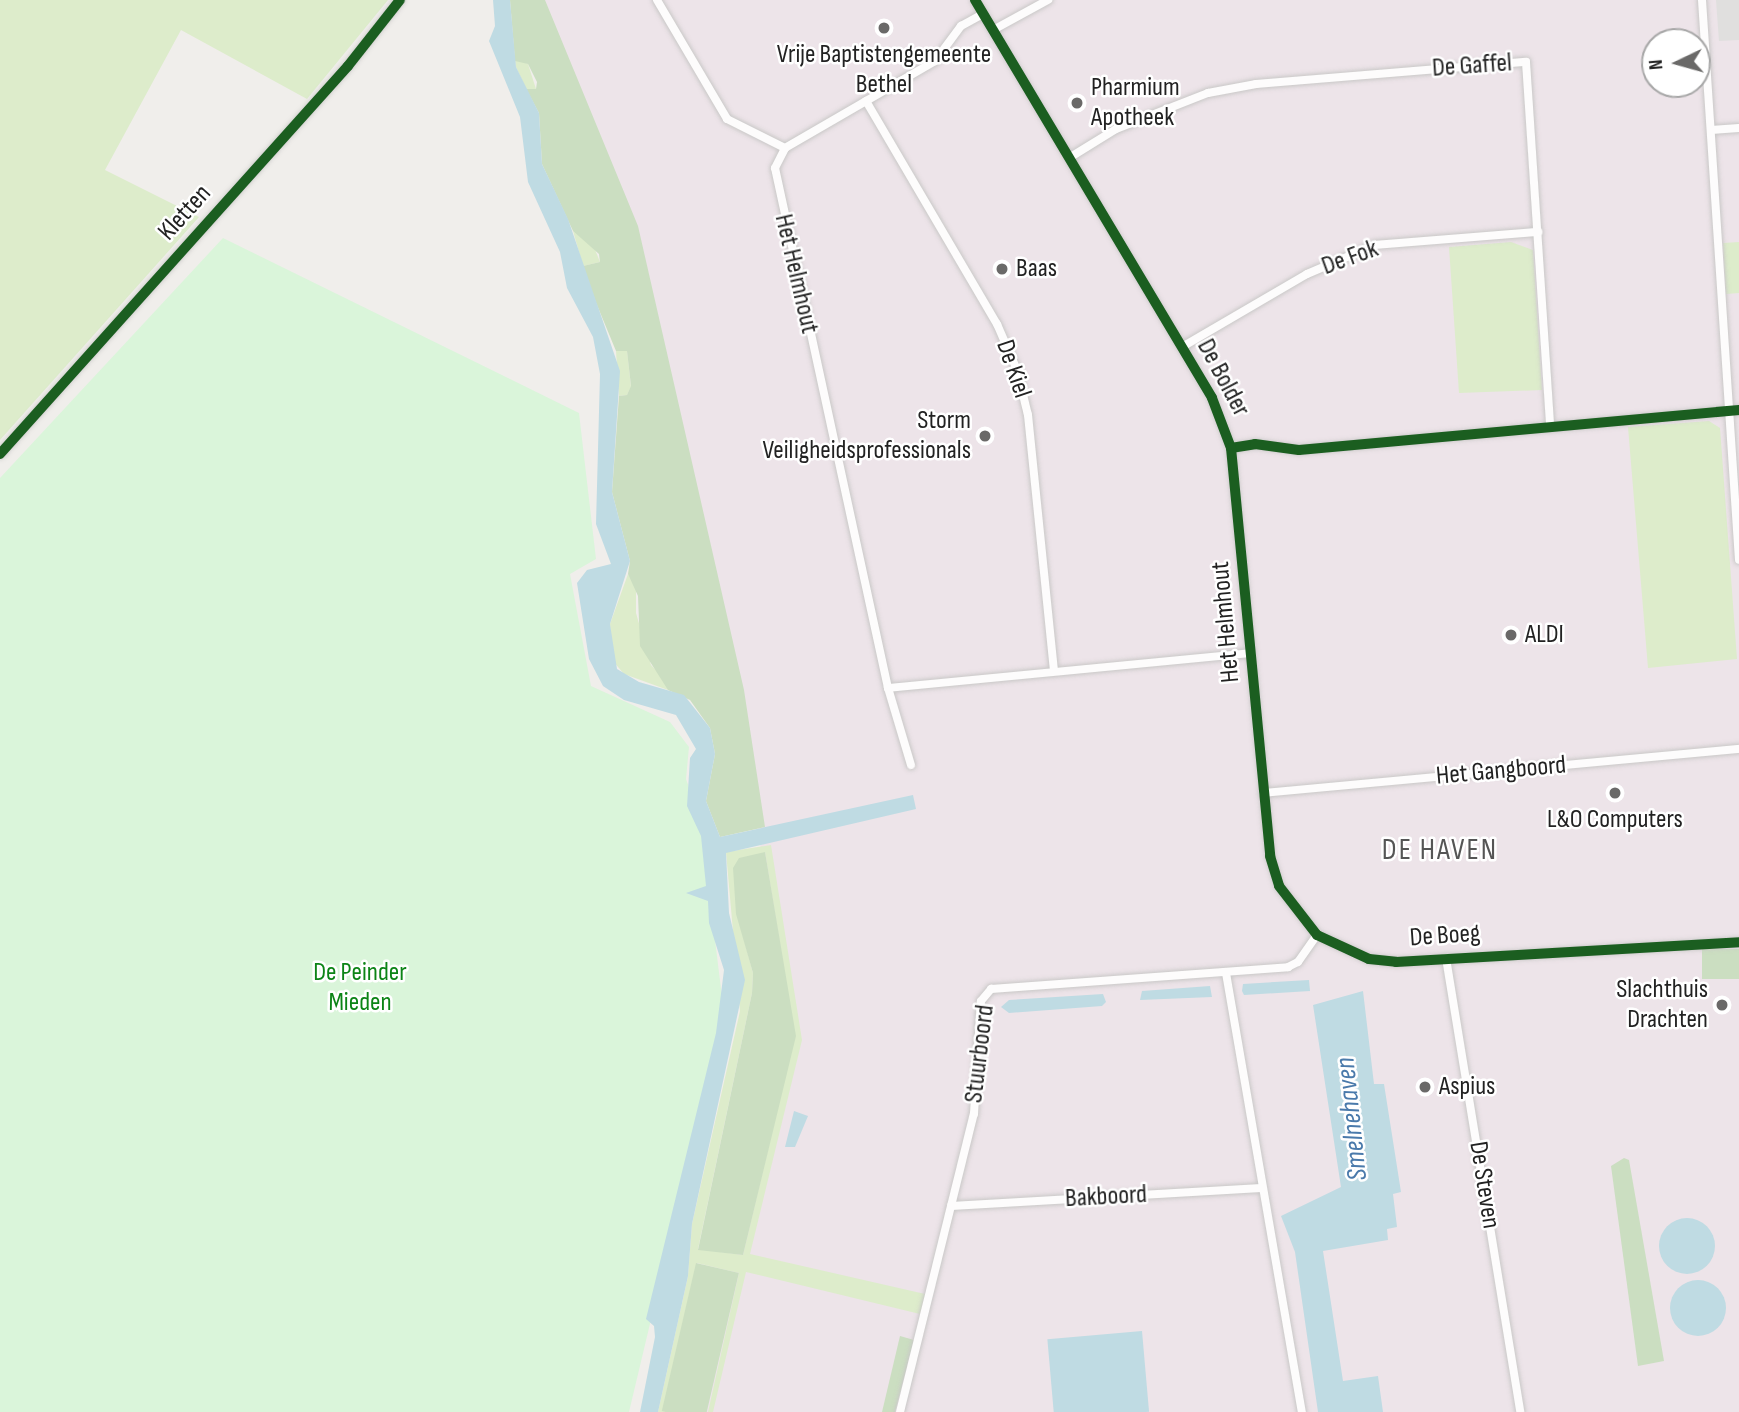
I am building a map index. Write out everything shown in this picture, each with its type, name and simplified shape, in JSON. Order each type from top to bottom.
[{"type":"street","name":"Kletten","points":[[0,454],[339,76],[400,0]]},
{"type":"street","points":[[657,0],[727,119],[785,148],[935,61],[961,26],[983,14]]},
{"type":"street","name":"De Bolder","points":[[975,0],[1182,347],[1221,416],[1231,448],[1255,444],[1299,450],[1734,411]]},
{"type":"street","points":[[993,30],[1048,0]]},
{"type":"street","points":[[1702,0],[1710,130],[1734,411],[1739,560]]},
{"type":"street","name":"De Gaffel","points":[[1069,158],[1116,129],[1208,93],[1256,84],[1526,62],[1550,427]]},
{"type":"street","name":"De Kiel","points":[[866,101],[997,324],[1017,370],[1028,415],[1054,671]]},
{"type":"street","points":[[1710,130],[1739,128]]},
{"type":"street","name":"Het Helmhout","points":[[785,148],[775,168],[775,181],[888,688],[911,765]]},
{"type":"street","name":"De Fok","points":[[1182,347],[1307,274],[1375,245],[1538,232]]},
{"type":"street","name":"Het Helmhout","points":[[1231,448],[1263,793]]},
{"type":"street","name":"Het Helmhout","points":[[888,688],[1251,653]]},
{"type":"street","name":"Het Gangboord","points":[[1263,793],[1739,748]]},
{"type":"street","name":"De Boeg","points":[[1263,793],[1270,856],[1279,886],[1296,914],[1317,935],[1369,959],[1446,958],[1739,942]]},
{"type":"street","name":"Stuurboord","points":[[900,1412],[974,1114],[981,1001],[991,989],[1288,967],[1298,962],[1317,935]]},
{"type":"street","name":"De Steven","points":[[1446,958],[1520,1412]]},
{"type":"street","points":[[1226,973],[1261,1188],[1302,1412]]},
{"type":"street","name":"Bakboord","points":[[951,1206],[1261,1188]]},
{"type":"shaded area","points":[[536,0],[1739,0],[1739,1412],[699,1412],[787,1032],[744,733]]},
{"type":"shaded area","points":[[1716,0],[1739,0],[1739,40],[1719,41]]},
{"type":"green space","points":[[0,0],[388,0],[307,99],[181,30],[105,170],[199,217],[0,440]]},
{"type":"green space","points":[[510,0],[545,0],[638,226],[744,690],[765,827],[720,837],[706,801],[715,754],[710,728],[690,700],[668,690],[640,646],[638,596],[628,574],[630,561],[612,492],[619,396],[627,395],[631,386],[627,351],[616,351],[585,276],[583,266],[600,262],[599,254],[573,231],[542,164],[539,113],[526,89],[536,89],[537,82],[528,64],[515,61]]},
{"type":"green space","points":[[515,61],[528,64],[536,89],[526,89],[516,67]]},
{"type":"green space","points":[[573,231],[594,247],[600,262],[583,266]]},
{"type":"green space","name":"De Peinder Mieden","points":[[223,238],[579,413],[596,559],[570,574],[591,686],[670,722],[689,747],[686,779],[700,818],[724,1013],[629,1412],[0,1412],[0,478]]},
{"type":"green space","points":[[1511,242],[1533,250],[1542,390],[1459,393],[1449,247]]},
{"type":"green space","points":[[1739,242],[1739,293],[1726,294],[1723,243]]},
{"type":"green space","points":[[627,350],[631,387],[627,395],[619,396],[616,351]]},
{"type":"green space","points":[[1709,421],[1720,428],[1737,659],[1648,668],[1628,427]]},
{"type":"green space","points":[[628,574],[636,589],[636,613],[651,665],[666,681],[668,690],[624,674],[613,661],[610,624]]},
{"type":"green space","points":[[771,845],[802,1040],[750,1254],[925,1294],[920,1314],[746,1272],[713,1412],[708,1412],[739,1273],[697,1263],[666,1412],[658,1412],[688,1276],[692,1224],[740,1011],[726,852]],"holes":[[[765,852],[795,1036],[743,1255],[698,1249],[752,993],[753,973],[739,921]]]},
{"type":"green space","points":[[765,852],[796,1036],[743,1255],[698,1250],[752,993],[753,973],[736,914],[733,868],[739,858]]},
{"type":"green space","points":[[1702,949],[1739,949],[1739,979],[1702,979]]},
{"type":"green space","points":[[1624,1158],[1629,1160],[1664,1361],[1638,1366],[1611,1166]]},
{"type":"green space","points":[[696,1263],[739,1273],[707,1412],[662,1411]]},
{"type":"green space","points":[[900,1336],[914,1340],[895,1412],[882,1412]]},
{"type":"water","points":[[493,0],[510,0],[516,67],[539,113],[542,164],[568,219],[620,371],[612,492],[630,561],[610,624],[617,669],[639,682],[684,695],[710,728],[715,754],[706,801],[720,837],[913,795],[916,809],[726,853],[729,913],[745,980],[692,1224],[688,1276],[658,1412],[640,1412],[655,1337],[654,1326],[646,1319],[716,1033],[724,970],[709,923],[708,901],[686,893],[706,886],[701,836],[687,806],[690,758],[696,749],[676,715],[624,700],[603,686],[589,659],[577,583],[587,570],[611,564],[596,524],[600,374],[593,337],[567,288],[560,252],[528,182],[520,117],[489,41],[495,26]]},
{"type":"water","points":[[1309,980],[1310,991],[1244,995],[1242,991],[1243,984]]},
{"type":"water","points":[[1210,986],[1212,997],[1140,1000],[1142,991]]},
{"type":"water","name":"Smelnehaven","points":[[1363,991],[1374,1084],[1384,1084],[1401,1192],[1393,1194],[1397,1227],[1387,1229],[1388,1240],[1323,1251],[1343,1381],[1378,1376],[1383,1412],[1318,1412],[1295,1252],[1281,1216],[1341,1187],[1313,1005]]},
{"type":"water","points":[[1103,994],[1106,1002],[1102,1006],[1009,1013],[1001,1007],[1009,1000]]},
{"type":"water","points":[[794,1111],[808,1116],[795,1147],[785,1147]]},
{"type":"water","points":[[1682,1218],[1692,1218],[1707,1226],[1713,1235],[1713,1257],[1707,1266],[1692,1274],[1682,1274],[1664,1262],[1659,1251],[1659,1241],[1671,1223]]},
{"type":"water","points":[[1693,1280],[1703,1280],[1718,1288],[1724,1297],[1724,1319],[1718,1328],[1703,1336],[1693,1336],[1675,1324],[1670,1313],[1670,1303],[1682,1285]]},
{"type":"water","points":[[1142,1331],[1149,1412],[1054,1412],[1047,1339]]},
{"type":"cycle path","points":[[0,454],[348,66],[400,0]]},
{"type":"cycle path","points":[[975,0],[1212,398],[1231,448],[1255,444],[1299,450],[1739,410]]},
{"type":"cycle path","points":[[1231,448],[1270,856],[1279,886],[1317,935],[1369,959],[1396,962],[1739,942]]},
{"type":"place","name":"Vrije Baptistengemeente Bethel","points":[[884,28]]},
{"type":"place","name":"Pharmium Apotheek","points":[[1077,103]]},
{"type":"place","name":"Baas","points":[[1002,269]]},
{"type":"place","name":"Storm Veiligheidsprofessionals","points":[[985,436]]},
{"type":"place","name":"ALDI","points":[[1511,635]]},
{"type":"place","name":"L&O Computers","points":[[1615,793]]},
{"type":"place","name":"Slachthuis Drachten","points":[[1722,1005]]},
{"type":"place","name":"Aspius","points":[[1425,1087]]},
{"type":"district","name":"DE HAVEN","points":[[1440,850]]}]
